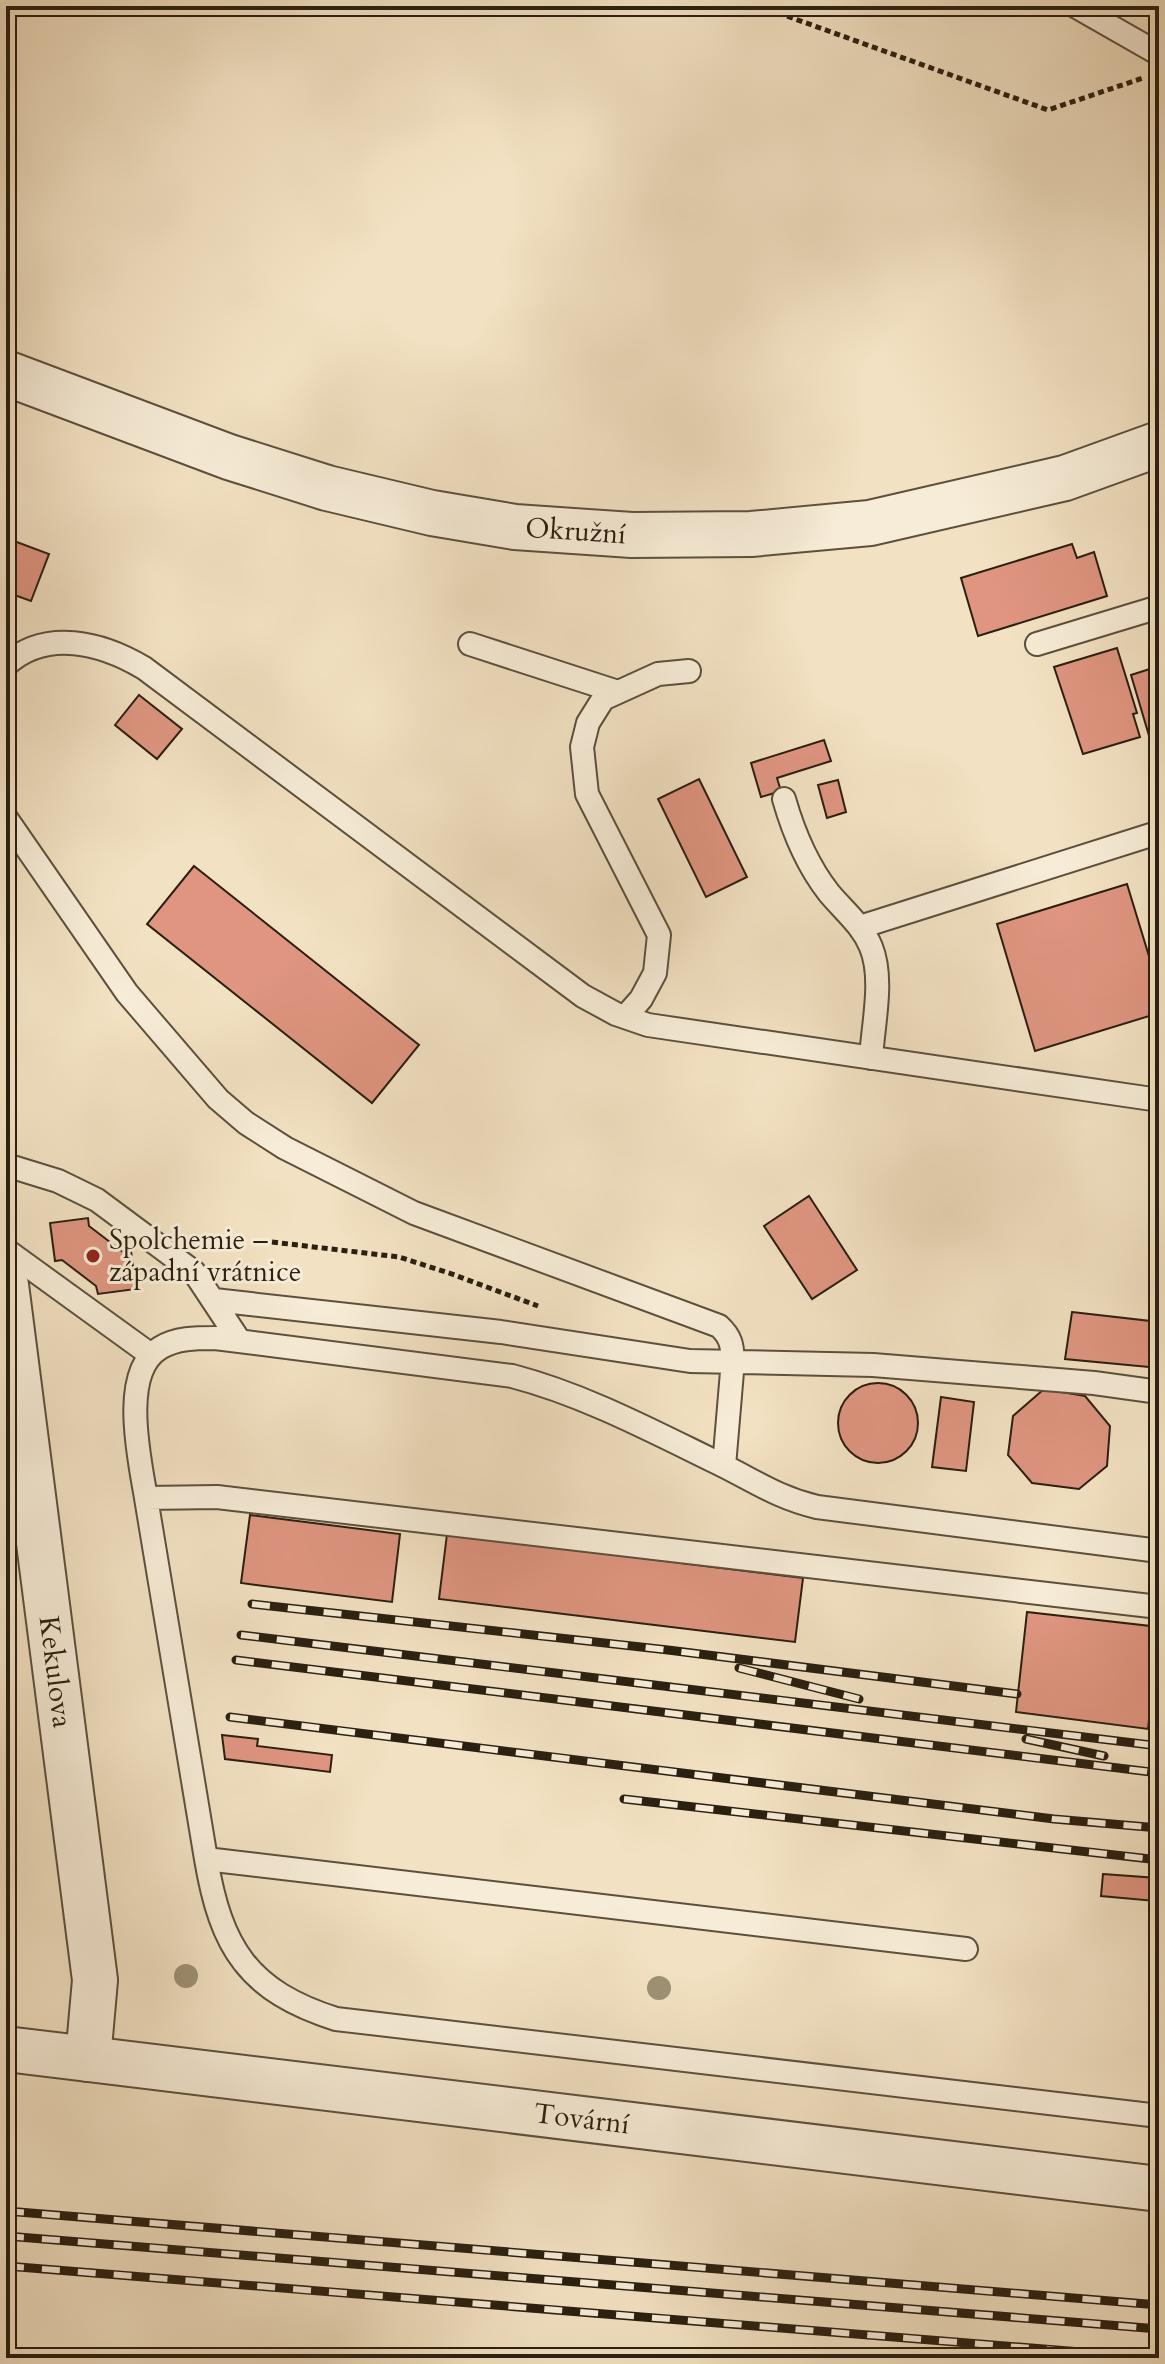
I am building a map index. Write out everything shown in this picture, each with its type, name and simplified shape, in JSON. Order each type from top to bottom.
[{"type":"street","name":"Okružní","points":[[6,373],[229,457],[327,488],[432,513],[515,527],[632,535],[751,534],[870,523],[1065,478],[1159,444]]},
{"type":"street","name":"Kekulova","points":[[6,1285],[95,1980],[88,2059]]},
{"type":"street","name":"Tovární","points":[[6,2049],[1159,2189]]},
{"type":"lane","points":[[1075,6],[1159,54]]},
{"type":"lane","points":[[1037,644],[1159,607]]},
{"type":"lane","points":[[6,665],[38,644],[95,646],[121,654],[144,668],[583,996],[625,1017],[648,1025],[1159,1100]]},
{"type":"lane","points":[[470,644],[618,692]]},
{"type":"lane","points":[[625,1017],[641,999],[655,973],[659,935],[587,794],[582,747],[588,723],[603,699],[658,674],[689,671]]},
{"type":"lane","points":[[784,799],[793,833],[807,861],[829,893],[860,927],[872,949],[877,974],[871,1058]]},
{"type":"lane","points":[[6,818],[127,993],[208,1088],[246,1123],[285,1148],[414,1213],[705,1319],[729,1335],[733,1360],[724,1466]]},
{"type":"lane","points":[[860,927],[1158,834]]},
{"type":"lane","points":[[6,1165],[58,1181],[97,1200],[194,1272],[239,1340]]},
{"type":"lane","points":[[6,1250],[151,1355]]},
{"type":"lane","points":[[214,1300],[501,1332],[690,1361],[873,1365],[1094,1383],[1159,1392]]},
{"type":"lane","points":[[1159,1551],[817,1507],[786,1499],[724,1466],[575,1397],[512,1376],[239,1340],[190,1338],[173,1342],[151,1355],[139,1379],[135,1414],[146,1498],[206,1859],[220,1922],[234,1949],[256,1978],[283,1997],[336,2019],[1159,2116]]},
{"type":"lane","points":[[146,1498],[217,1497],[1159,1607]]},
{"type":"lane","points":[[206,1859],[966,1949]]},
{"type":"path","points":[[759,6],[1048,110],[1145,77]]},
{"type":"path","points":[[272,1242],[399,1257],[544,1308]]},
{"type":"building","points":[[144,6],[166,6],[148,15]]},
{"type":"building","points":[[6,538],[49,554],[31,601],[6,592]]},
{"type":"building","points":[[1072,544],[1077,558],[1094,552],[1107,596],[978,636],[961,578]]},
{"type":"building","points":[[1117,648],[1137,713],[1133,714],[1140,737],[1083,754],[1054,667]]},
{"type":"building","points":[[1159,666],[1159,736],[1150,739],[1131,675]]},
{"type":"building","points":[[139,695],[182,729],[157,759],[115,725]]},
{"type":"building","points":[[824,740],[831,761],[777,778],[781,791],[761,797],[751,763]]},
{"type":"building","points":[[699,779],[747,877],[706,897],[658,799]]},
{"type":"building","points":[[838,780],[846,812],[827,818],[818,785]]},
{"type":"building","points":[[194,866],[419,1045],[372,1103],[147,924]]},
{"type":"building","points":[[1127,884],[1159,989],[1159,1013],[1035,1051],[997,924]]},
{"type":"building","points":[[809,1196],[857,1270],[812,1299],[764,1226]]},
{"type":"building","name":"Spolchemie – západní vrátnice","points":[[88,1218],[89,1226],[123,1252],[131,1251],[136,1289],[98,1294],[96,1286],[62,1260],[55,1261],[50,1223]]},
{"type":"building","points":[[1072,1312],[1159,1322],[1159,1368],[1065,1359]]},
{"type":"building","points":[[878,1383],[893,1386],[906,1395],[915,1408],[918,1423],[915,1438],[906,1451],[893,1460],[878,1463],[863,1460],[850,1451],[841,1438],[838,1423],[841,1408],[850,1395],[863,1386]]},
{"type":"building","points":[[1044,1389],[1085,1396],[1110,1426],[1107,1466],[1079,1489],[1032,1483],[1008,1455],[1013,1416]]},
{"type":"building","points":[[941,1397],[974,1402],[966,1471],[932,1467]]},
{"type":"building","points":[[250,1515],[400,1534],[392,1602],[241,1583]]},
{"type":"building","points":[[447,1534],[803,1578],[795,1642],[439,1599]]},
{"type":"building","points":[[1027,1612],[1159,1627],[1148,1729],[1016,1712]]},
{"type":"building","points":[[222,1735],[258,1739],[257,1746],[332,1755],[330,1772],[225,1759]]},
{"type":"building","points":[[1103,1874],[1157,1878],[1155,1901],[1101,1896]]},
{"type":"building","points":[[6,2346],[12,2346],[11,2358],[6,2358]]},
{"type":"railway","points":[[252,1604],[668,1650],[1017,1694]]},
{"type":"railway","points":[[241,1635],[1159,1746]]},
{"type":"railway","points":[[236,1660],[1159,1773]]},
{"type":"railway","points":[[739,1668],[859,1699]]},
{"type":"railway","points":[[230,1717],[1054,1819],[1159,1828]]},
{"type":"railway","points":[[1026,1739],[1104,1756]]},
{"type":"railway","points":[[624,1799],[1159,1860]]},
{"type":"railway","points":[[6,2211],[1159,2305]]},
{"type":"railway","points":[[6,2236],[1159,2329]]},
{"type":"railway","points":[[6,2266],[1156,2358]]},
{"type":"place","name":"Spolchemie – západní vrátnice","points":[[93,1256]]}]
